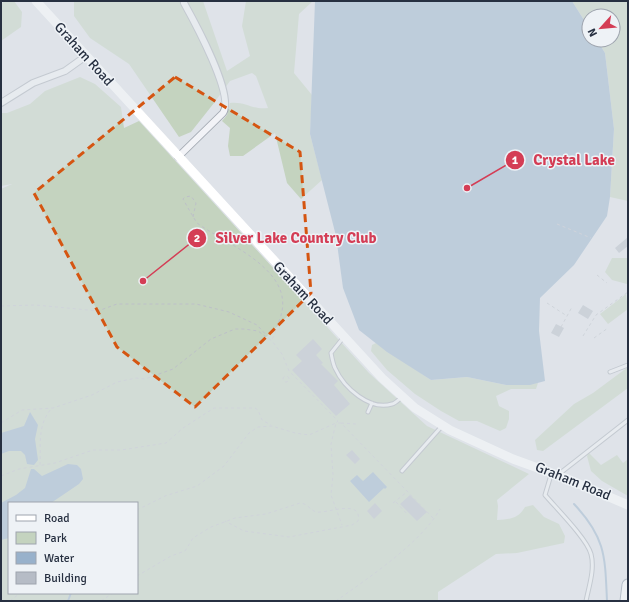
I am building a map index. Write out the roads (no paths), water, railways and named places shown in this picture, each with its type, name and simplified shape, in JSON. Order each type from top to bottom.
[{"type":"highway","points":[[626,601],[628,585]]},
{"type":"main road","name":"Graham Road","points":[[36,1],[382,378],[415,408],[443,426],[500,453],[554,473],[628,505]]},
{"type":"street","points":[[178,157],[223,114],[226,106],[218,77],[202,36],[184,3]]},
{"type":"street","points":[[1,103],[33,84],[65,71],[86,56]]},
{"type":"lane","points":[[344,337],[331,353],[335,369],[348,387],[366,402],[382,406],[394,404],[402,396]]},
{"type":"lane","points":[[610,372],[628,365]]},
{"type":"lane","points":[[368,412],[372,403]]},
{"type":"lane","points":[[586,601],[592,570],[591,554],[586,544],[545,495],[554,473],[628,420]]},
{"type":"lane","points":[[402,471],[443,426]]},
{"type":"water","points":[[315,1],[572,1],[581,15],[581,48],[602,48],[605,53],[614,129],[610,197],[607,216],[574,265],[540,298],[539,331],[545,381],[530,385],[506,385],[467,377],[431,380],[387,352],[359,330],[343,288],[336,236],[310,134]]},
{"type":"water","points":[[30,412],[38,425],[35,439],[38,460],[34,465],[27,464],[25,455],[21,451],[9,451],[1,454],[1,433],[24,426]]},
{"type":"water","points":[[68,464],[77,465],[81,469],[83,479],[79,484],[52,502],[8,502],[8,538],[1,540],[1,503],[25,488],[31,469],[34,469],[42,476]]},
{"type":"water","points":[[373,472],[387,487],[369,502],[350,481],[357,475],[363,481]]},
{"type":"waterway","points":[[574,504],[585,516],[592,527],[602,549],[606,572],[607,601]]},
{"type":"waterway","points":[[68,601],[71,594]]},
{"type":"place","name":"Crystal Lake","points":[[467,188]]},
{"type":"place","name":"Silver Lake Country Club","points":[[143,281]]}]
